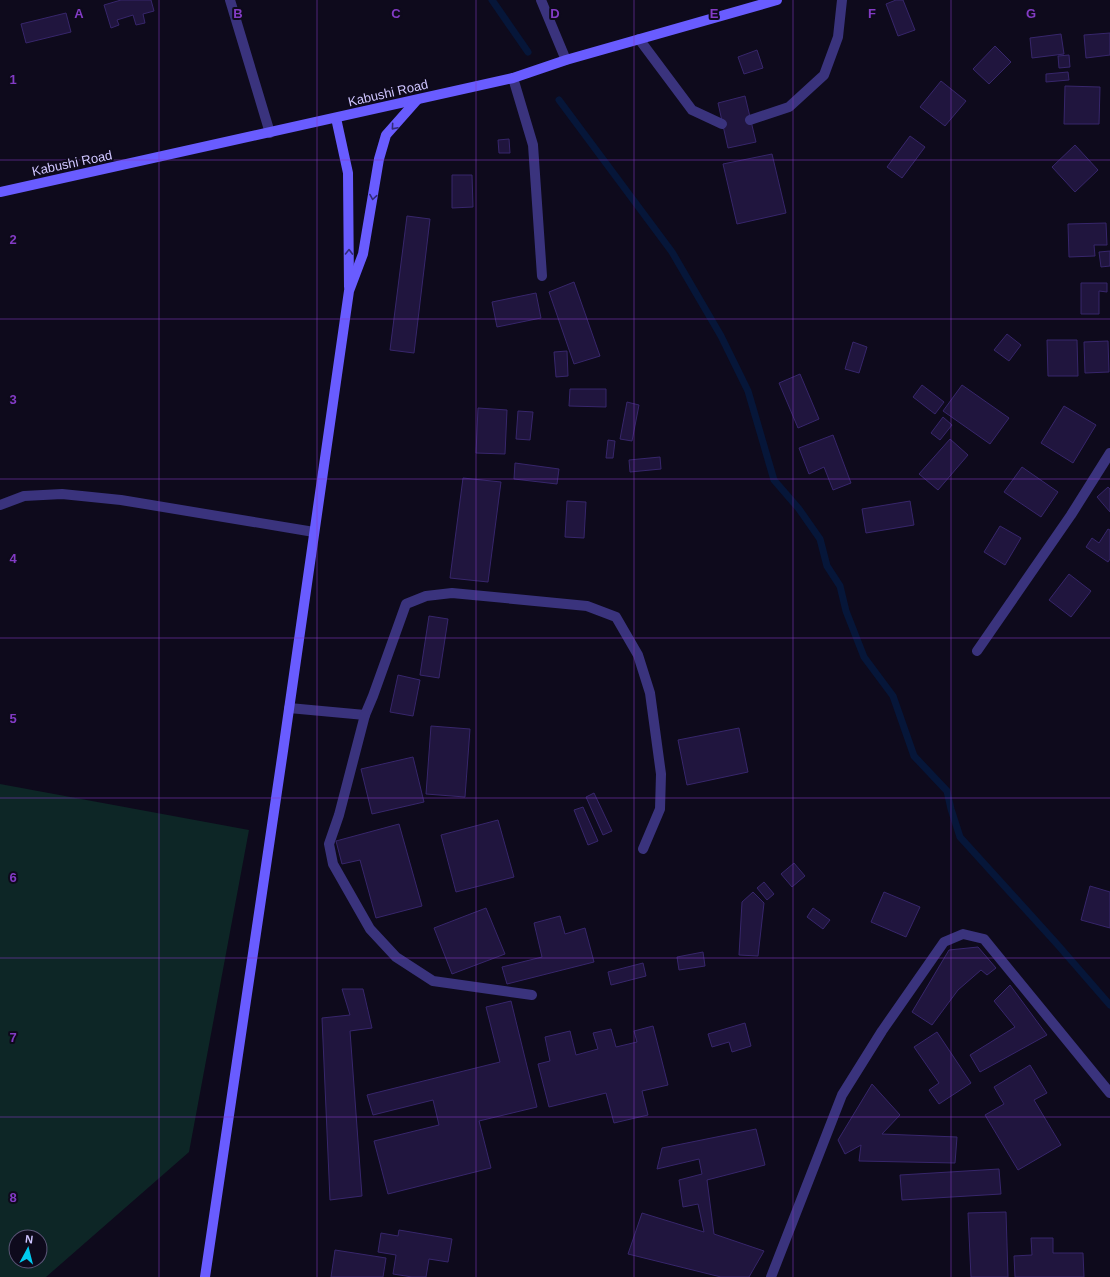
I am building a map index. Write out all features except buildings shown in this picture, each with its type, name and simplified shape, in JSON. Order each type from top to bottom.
[{"type":"street","points":[[230,0],[270,133]]},
{"type":"street","points":[[541,0],[566,60]]},
{"type":"street","name":"Kabushi Road","points":[[0,192],[513,78],[566,60],[777,0]]},
{"type":"street","points":[[750,120],[789,107],[824,75],[838,37],[842,0]]},
{"type":"street","points":[[639,39],[692,110],[722,124]]},
{"type":"street","points":[[513,78],[533,145],[542,276]]},
{"type":"street","points":[[349,291],[363,254],[379,159],[386,135],[417,100]]},
{"type":"street","points":[[204,1277],[289,708],[349,291],[348,173],[336,118]]},
{"type":"street","points":[[977,651],[1071,515],[1110,453]]},
{"type":"street","points":[[0,505],[24,496],[62,494],[121,500],[314,532]]},
{"type":"street","points":[[532,995],[433,981],[396,957],[370,929],[333,864],[329,844],[339,815],[365,715],[406,604],[426,596],[452,593],[587,606],[616,617],[638,655],[650,693],[661,774],[660,809],[643,849]]},
{"type":"street","points":[[289,708],[365,715]]},
{"type":"street","points":[[771,1277],[842,1096],[882,1031],[944,942],[963,934],[984,939],[1110,1093]]},
{"type":"green space","points":[[0,784],[249,830],[189,1152],[46,1277],[0,1277]]},
{"type":"waterway","points":[[492,0],[528,52]]},
{"type":"waterway","points":[[559,100],[672,252],[721,336],[748,391],[774,480],[799,509],[820,539],[827,566],[840,586],[846,611],[864,657],[893,696],[914,756],[947,791],[960,837],[1110,1005]]}]
